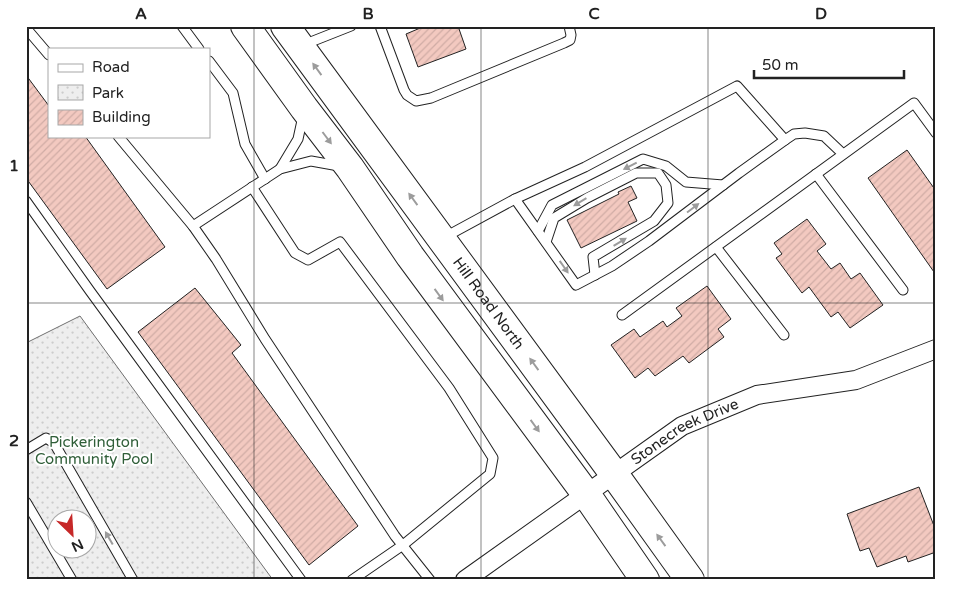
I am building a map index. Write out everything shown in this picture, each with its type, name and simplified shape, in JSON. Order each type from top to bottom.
[{"type":"highway","points":[[245,26],[350,168],[410,256],[586,494],[646,580]]},
{"type":"highway","name":"Hill Road North","points":[[293,36],[690,580]]},
{"type":"street","name":"Stonecreek Drive","points":[[467,579],[682,426],[757,396],[856,380],[936,349]]},
{"type":"lane","points":[[182,26],[198,48]]},
{"type":"lane","points":[[293,36],[351,26]]},
{"type":"lane","points":[[380,26],[404,90],[407,95],[416,101],[431,98],[564,43],[570,40],[569,26]]},
{"type":"lane","points":[[26,28],[48,54]]},
{"type":"lane","points":[[210,63],[233,93],[245,144],[265,178]]},
{"type":"lane","points":[[442,239],[515,199],[585,167],[737,86],[785,140]]},
{"type":"lane","points":[[622,315],[914,103],[936,133]]},
{"type":"lane","points":[[280,169],[298,138],[304,108]]},
{"type":"lane","points":[[515,199],[576,285],[650,242],[723,185],[794,134],[805,133],[824,136],[844,154]]},
{"type":"lane","points":[[120,138],[193,226],[216,259],[265,339],[402,545],[430,580]]},
{"type":"lane","points":[[538,231],[552,205],[643,159],[666,166],[686,182],[723,185]]},
{"type":"lane","points":[[193,226],[280,169],[311,161],[350,168]]},
{"type":"lane","points":[[546,242],[554,218],[587,198],[636,173],[658,173],[666,185],[668,202],[654,221],[593,257],[595,275]]},
{"type":"lane","points":[[816,174],[903,290]]},
{"type":"lane","points":[[252,187],[295,253],[308,260],[340,242],[449,388],[493,458],[490,474],[402,545],[352,580]]},
{"type":"lane","points":[[26,201],[301,580]]},
{"type":"lane","points":[[716,247],[784,335]]},
{"type":"lane","points":[[26,450],[46,438],[54,443],[133,580]]},
{"type":"lane","points":[[26,502],[72,580]]},
{"type":"green space","name":"Pickerington Community Pool","points":[[80,316],[273,580],[26,580],[26,343]]},
{"type":"building","points":[[425,26],[458,26],[466,49],[418,67],[406,34]]},
{"type":"building","points":[[26,75],[48,105],[48,138],[86,138],[165,247],[107,289],[26,178]]},
{"type":"building","points":[[907,150],[936,191],[936,271],[934,272],[868,178]]},
{"type":"building","points":[[631,186],[637,198],[628,202],[637,221],[581,248],[567,220]]},
{"type":"building","points":[[807,219],[826,244],[817,251],[831,269],[840,263],[851,279],[860,273],[883,305],[850,328],[838,312],[831,317],[809,287],[802,293],[776,258],[782,254],[774,243]]},
{"type":"building","points":[[707,286],[731,319],[718,329],[724,337],[689,363],[683,356],[655,376],[648,368],[635,378],[611,345],[634,329],[640,337],[663,321],[667,327],[682,316],[676,308]]},
{"type":"building","points":[[195,288],[241,345],[232,353],[358,526],[309,565],[138,332]]},
{"type":"building","points":[[919,487],[936,531],[936,552],[908,562],[906,556],[877,567],[869,548],[860,551],[847,514]]}]
